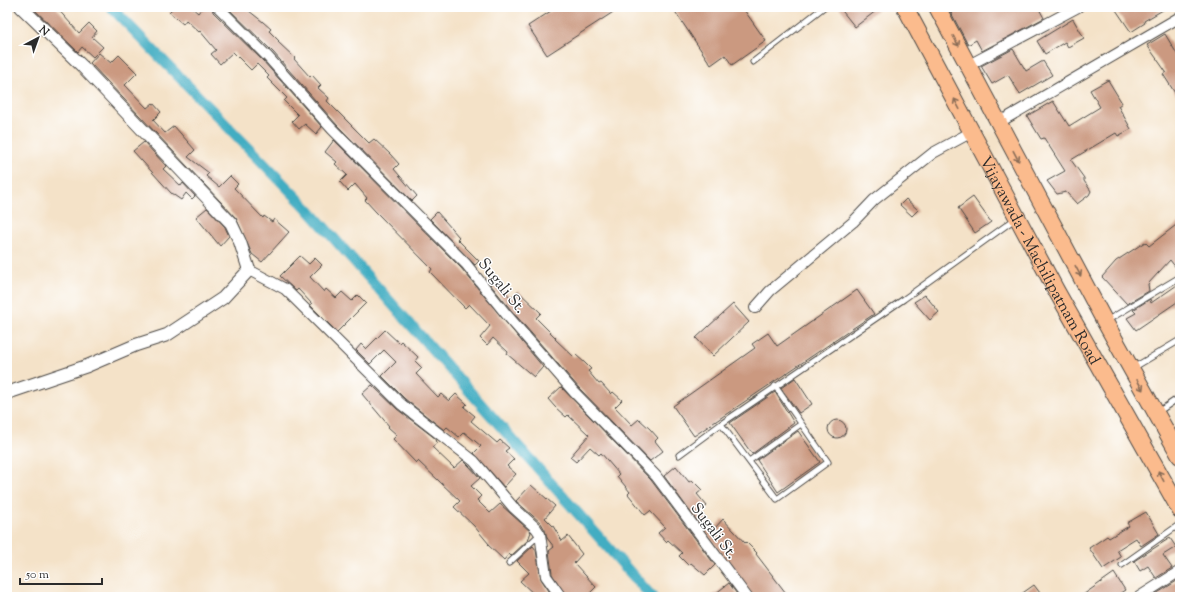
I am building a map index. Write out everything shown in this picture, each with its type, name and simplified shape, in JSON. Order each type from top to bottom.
[{"type":"highway","name":"Vijayawada - Machilipatnam Road","points":[[905,7],[1017,218],[1180,510]]},
{"type":"highway","name":"Vijayawada - Machilipatnam Road","points":[[937,7],[1105,322],[1180,456]]},
{"type":"street","points":[[21,7],[82,66],[231,223],[240,242],[249,270],[285,289],[401,404],[474,461],[540,534],[546,576],[561,597]]},
{"type":"street","name":"Sugali St.","points":[[218,7],[268,57],[332,129],[466,264],[506,314],[574,392],[656,476],[747,597]]},
{"type":"street","points":[[969,65],[1078,7]]},
{"type":"street","points":[[998,123],[1180,17]]},
{"type":"street","points":[[754,308],[770,291],[853,222],[874,200],[934,154],[968,134],[970,129]]},
{"type":"street","points":[[7,393],[87,366],[136,345],[167,335],[223,298],[249,270]]},
{"type":"street","points":[[1139,597],[1180,571]]},
{"type":"lane","points":[[753,62],[824,7]]},
{"type":"lane","points":[[679,455],[775,386],[904,299],[1017,218]]},
{"type":"lane","points":[[1105,322],[1180,277]]},
{"type":"lane","points":[[1131,369],[1180,340]]},
{"type":"lane","points":[[721,424],[777,499],[828,462],[775,386]]},
{"type":"lane","points":[[1156,413],[1180,397]]},
{"type":"lane","points":[[749,461],[801,424]]},
{"type":"lane","points":[[1122,565],[1180,524]]},
{"type":"lane","points":[[509,563],[540,534]]},
{"type":"building","points":[[32,7],[56,7],[79,33],[89,23],[97,31],[92,37],[103,47],[93,57],[82,47],[78,52]]},
{"type":"building","points":[[174,7],[191,7],[198,13],[203,7],[212,7],[213,12],[263,61],[322,127],[316,134],[305,124],[299,129],[292,121],[298,115],[284,101],[287,98],[267,78],[269,76],[257,64],[251,70],[233,52],[220,64],[211,54],[216,50],[200,31],[199,32],[186,20],[183,24],[169,12]]},
{"type":"building","points":[[244,7],[271,29],[269,31],[279,41],[278,42],[295,58],[294,59],[310,77],[312,75],[321,85],[318,88],[329,98],[327,101],[369,143],[374,139],[390,154],[399,164],[394,169],[417,196],[412,201],[337,125],[273,52],[228,8]]},
{"type":"building","points":[[557,7],[621,7],[547,55],[528,26]]},
{"type":"building","points":[[672,7],[742,7],[766,41],[732,65],[725,55],[711,65]]},
{"type":"building","points":[[839,7],[881,7],[855,27]]},
{"type":"building","points":[[948,7],[1038,7],[1044,18],[982,51],[976,40],[968,45]]},
{"type":"building","points":[[1114,7],[1168,7],[1144,21],[1145,23],[1131,32]]},
{"type":"building","points":[[1073,19],[1084,38],[1068,47],[1065,42],[1045,54],[1037,41]]},
{"type":"building","points":[[1165,34],[1180,59],[1180,101],[1163,74],[1166,72],[1147,45]]},
{"type":"building","points":[[1013,49],[1026,71],[1043,61],[1052,75],[1020,94],[1008,75],[992,84],[981,66]]},
{"type":"building","points":[[99,53],[111,63],[119,55],[137,73],[125,85],[147,108],[153,103],[161,112],[153,120],[165,133],[174,126],[195,150],[188,157],[209,173],[206,176],[219,187],[230,176],[238,184],[234,188],[263,218],[264,216],[272,222],[274,219],[289,232],[262,262],[252,254],[236,218],[90,63]]},
{"type":"building","points":[[1108,80],[1122,103],[1118,106],[1131,129],[1118,136],[1116,133],[1071,160],[1091,191],[1089,195],[1077,204],[1066,192],[1057,194],[1047,181],[1065,171],[1044,138],[1041,139],[1027,116],[1053,101],[1069,126],[1100,107],[1090,90]]},
{"type":"building","points":[[334,140],[461,268],[543,367],[534,377],[507,354],[508,352],[493,338],[487,345],[480,338],[490,326],[469,304],[465,308],[430,272],[432,269],[365,200],[367,198],[355,184],[348,191],[340,182],[347,175],[335,164],[337,162],[325,152]]},
{"type":"building","points":[[144,142],[166,166],[163,169],[181,186],[183,183],[195,196],[192,199],[186,193],[181,200],[171,193],[133,151]]},
{"type":"building","points":[[973,197],[991,222],[975,233],[958,208]]},
{"type":"building","points":[[906,199],[918,210],[912,216],[900,205]]},
{"type":"building","points":[[207,208],[225,227],[229,236],[220,246],[196,217]]},
{"type":"building","points":[[437,212],[459,237],[457,239],[479,261],[475,265],[430,219]]},
{"type":"building","points":[[1180,222],[1180,273],[1170,260],[1148,284],[1149,291],[1127,304],[1102,277],[1116,261],[1145,242],[1149,246]]},
{"type":"building","points":[[300,256],[309,264],[315,258],[322,265],[310,277],[324,292],[326,289],[336,298],[342,292],[352,301],[358,295],[366,303],[337,332],[310,305],[312,304],[298,289],[296,291],[280,276]]},
{"type":"building","points":[[494,280],[511,298],[518,291],[541,313],[536,318],[574,357],[576,355],[591,369],[588,371],[599,384],[601,383],[611,394],[613,392],[622,400],[615,407],[632,425],[639,419],[650,429],[658,438],[655,441],[663,451],[650,461],[579,388],[511,310],[490,284]]},
{"type":"building","points":[[1180,283],[1180,300],[1136,330],[1127,318],[1136,313],[1133,310],[1150,299],[1151,303]]},
{"type":"building","points":[[857,290],[874,314],[694,436],[673,406],[755,348],[752,344],[768,333],[777,346]]},
{"type":"building","points":[[925,295],[939,312],[930,320],[914,302]]},
{"type":"building","points":[[733,304],[749,322],[713,356],[696,338]]},
{"type":"building","points":[[385,330],[399,343],[401,341],[418,357],[415,361],[422,368],[416,374],[438,397],[441,394],[449,401],[456,394],[467,404],[464,407],[475,416],[471,421],[497,443],[500,440],[509,448],[505,451],[514,459],[507,466],[516,474],[504,487],[474,453],[481,446],[464,432],[459,437],[447,427],[444,430],[405,399],[382,376],[396,362],[384,350],[370,364],[356,350],[361,344],[366,349]]},
{"type":"building","points":[[795,378],[812,404],[799,413],[781,388]]},
{"type":"building","points":[[372,385],[397,409],[436,439],[437,443],[432,447],[454,468],[463,460],[469,466],[480,478],[471,486],[481,496],[477,500],[490,513],[500,504],[531,532],[528,540],[511,556],[509,554],[504,560],[488,545],[489,544],[474,526],[454,507],[460,501],[418,461],[416,463],[393,439],[397,435],[388,427],[389,426],[362,394]]},
{"type":"building","points":[[561,387],[651,480],[715,565],[705,575],[691,563],[688,565],[679,556],[682,553],[668,540],[666,542],[658,533],[665,527],[650,511],[645,515],[628,494],[630,492],[617,476],[619,474],[601,453],[599,455],[590,447],[576,462],[570,457],[589,435],[568,415],[566,417],[548,399]]},
{"type":"building","points":[[775,392],[794,423],[752,454],[730,423]]},
{"type":"building","points":[[837,420],[843,423],[846,429],[843,435],[837,438],[831,435],[828,429],[831,423]]},
{"type":"building","points":[[798,431],[820,462],[778,492],[757,460]]},
{"type":"building","points":[[676,466],[689,482],[692,480],[702,490],[697,494],[707,506],[700,511],[715,528],[723,519],[745,543],[746,542],[757,553],[756,554],[789,597],[753,597],[664,476]]},
{"type":"building","points":[[531,485],[555,506],[545,518],[553,526],[562,541],[568,536],[582,554],[574,563],[596,587],[586,597],[567,597],[552,574],[549,551],[554,547],[547,538],[545,530],[541,523],[516,501]]},
{"type":"building","points":[[1146,512],[1159,534],[1141,546],[1136,538],[1117,550],[1121,557],[1103,569],[1089,548],[1107,536],[1109,538],[1129,526],[1127,523]]},
{"type":"building","points":[[1170,538],[1176,547],[1163,555],[1172,568],[1156,578],[1148,566],[1140,571],[1134,561]]},
{"type":"building","points":[[533,546],[536,550],[541,579],[553,597],[537,597],[520,581],[529,573],[517,561]]},
{"type":"building","points":[[1114,573],[1125,590],[1114,597],[1080,597]]},
{"type":"building","points":[[1180,579],[1180,594],[1174,597],[1151,597]]},
{"type":"building","points":[[729,583],[739,597],[711,597]]},
{"type":"building","points":[[1034,585],[1043,597],[1017,597]]},
{"type":"waterway","points":[[111,7],[307,208],[652,597]]}]
